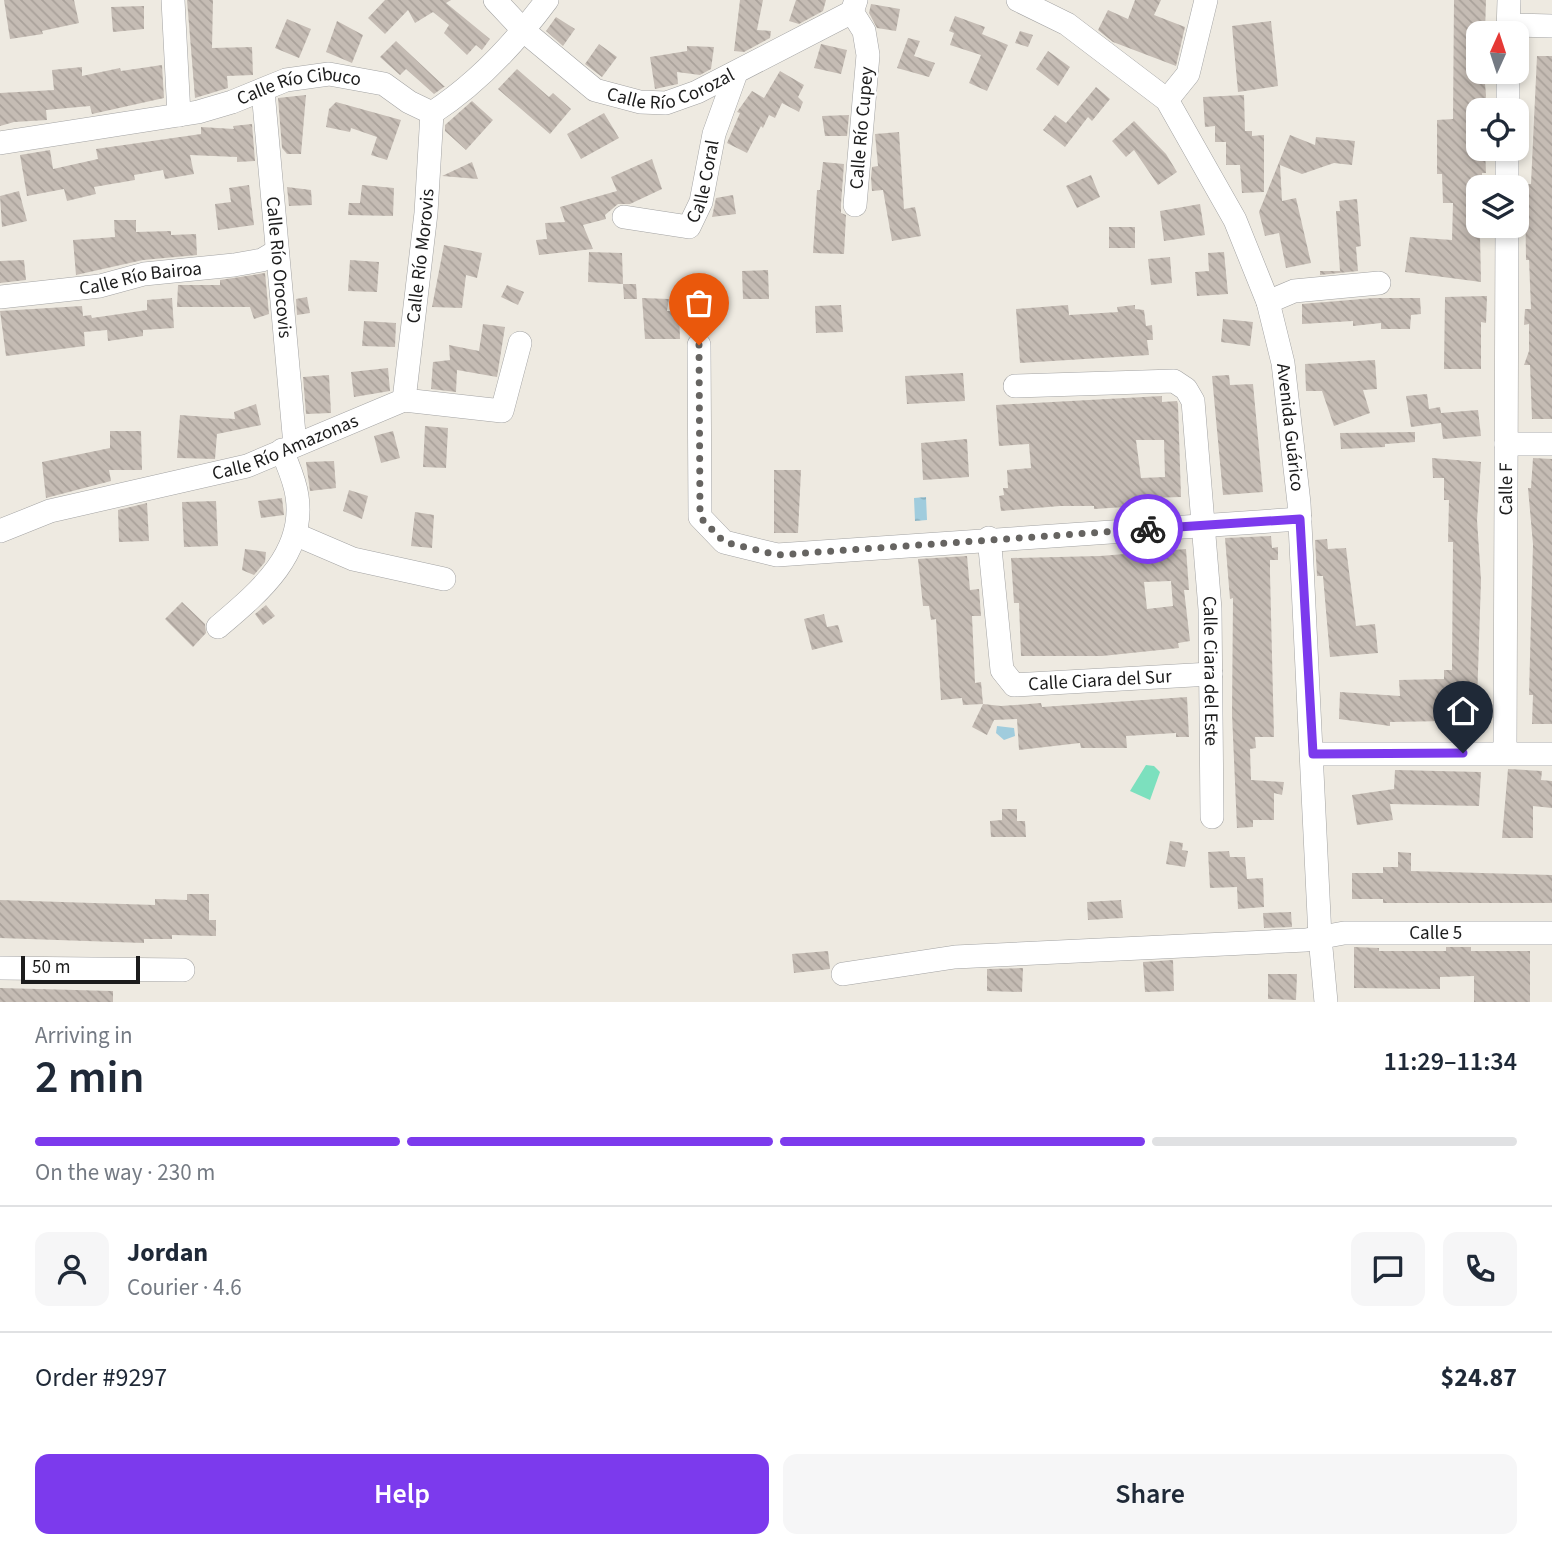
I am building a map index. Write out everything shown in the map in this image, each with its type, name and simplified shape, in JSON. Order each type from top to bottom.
[{"type":"street","points":[[173,0],[179,115]]},
{"type":"street","name":"Calle Río Corozal","points":[[495,0],[524,31],[595,90],[620,98],[666,103],[736,73],[854,6]]},
{"type":"street","points":[[432,113],[461,93],[524,31],[547,0]]},
{"type":"street","name":"Avenida Guárico","points":[[1018,0],[1067,24],[1167,100],[1235,220],[1268,302],[1283,363],[1300,519],[1320,937],[1326,1002]]},
{"type":"street","points":[[1167,100],[1188,74],[1206,0]]},
{"type":"street","points":[[1508,0],[1508,21]]},
{"type":"street","name":"Calle Río Cupey","points":[[854,6],[864,31],[868,55],[855,205]]},
{"type":"street","points":[[1530,28],[1552,26]]},
{"type":"street","name":"Calle Coral","points":[[624,217],[690,227],[701,202],[714,134],[736,73]]},
{"type":"street","name":"Calle Río Cibuco","points":[[0,143],[179,115],[263,91],[286,80],[329,74],[384,84],[410,103],[432,113]]},
{"type":"street","name":"Calle Río Orocovis","points":[[263,91],[277,251],[289,447],[297,496],[297,536]]},
{"type":"street","name":"Calle Río Morovis","points":[[404,400],[426,213],[432,113]]},
{"type":"street","name":"Calle F","points":[[1505,753],[1507,238]]},
{"type":"street","name":"Calle Río Bairoa","points":[[0,297],[100,286],[144,274],[234,265],[262,260],[277,251]]},
{"type":"street","points":[[1268,302],[1294,291],[1379,283]]},
{"type":"street","name":"Calle Río Amazonas","points":[[0,531],[50,511],[247,466],[404,400],[502,411],[520,343]]},
{"type":"street","points":[[699,345],[700,517],[724,542],[777,555],[868,551],[989,538],[1300,519]]},
{"type":"street","name":"Calle Ciara del Este","points":[[1015,386],[1174,381],[1185,389],[1193,401],[1210,609],[1212,817]]},
{"type":"street","points":[[1506,444],[1552,444]]},
{"type":"street","points":[[218,627],[268,583],[297,536],[353,559],[444,579]]},
{"type":"street","name":"Calle Ciara del Sur","points":[[989,538],[1002,670],[1014,685],[1211,674]]},
{"type":"street","points":[[1313,754],[1552,754]]},
{"type":"street","name":"Calle 5","points":[[844,974],[955,957],[1306,940],[1345,933],[1552,933]]},
{"type":"street","points":[[0,968],[183,970]]},
{"type":"green space","points":[[1146,765],[1154,766],[1160,772],[1150,800],[1130,791]]},
{"type":"water","points":[[926,497],[927,520],[915,521],[914,498]]},
{"type":"water","points":[[997,726],[1014,728],[1015,736],[1004,740],[996,733]]},
{"type":"building","points":[[4,0],[74,0],[79,23],[42,31],[43,34],[10,39]]},
{"type":"building","points":[[187,0],[213,0],[212,48],[252,47],[253,75],[227,76],[228,88],[195,98]]},
{"type":"building","points":[[385,0],[451,0],[446,3],[490,39],[482,50],[476,45],[467,55],[444,33],[449,25],[433,12],[415,23],[408,10],[385,34],[368,18]]},
{"type":"building","points":[[740,0],[763,0],[757,30],[771,31],[770,38],[744,52],[734,51]]},
{"type":"building","points":[[796,0],[826,0],[823,11],[799,24],[789,21]]},
{"type":"building","points":[[1135,0],[1161,0],[1154,15],[1185,27],[1176,66],[1113,42],[1098,30],[1108,10],[1128,19]]},
{"type":"building","points":[[1454,0],[1486,0],[1485,21],[1466,21],[1466,84],[1485,84],[1486,95],[1486,98],[1466,98],[1466,161],[1486,161],[1486,173],[1466,175],[1466,238],[1480,238],[1481,282],[1405,272],[1410,237],[1452,240],[1453,203],[1443,203],[1442,174],[1437,174],[1437,120],[1453,119]]},
{"type":"building","points":[[871,4],[900,9],[896,31],[877,28],[869,13]]},
{"type":"building","points":[[144,6],[144,29],[113,32],[111,7]]},
{"type":"building","points":[[955,16],[985,27],[982,34],[1008,45],[987,91],[969,83],[981,55],[950,45],[954,33],[949,31]]},
{"type":"building","points":[[556,17],[575,29],[563,46],[546,31]]},
{"type":"building","points":[[287,19],[311,29],[299,58],[275,48]]},
{"type":"building","points":[[337,21],[363,35],[352,63],[326,52]]},
{"type":"building","points":[[1271,21],[1278,86],[1238,92],[1232,26]]},
{"type":"building","points":[[1020,31],[1033,35],[1028,47],[1015,43]]},
{"type":"building","points":[[908,38],[920,41],[914,56],[935,63],[929,77],[897,68]]},
{"type":"building","points":[[396,41],[445,87],[434,94],[406,69],[400,75],[380,57]]},
{"type":"building","points":[[599,44],[617,57],[602,77],[585,64]]},
{"type":"building","points":[[821,44],[847,50],[841,74],[814,68]]},
{"type":"building","points":[[687,46],[714,47],[711,69],[700,75],[677,72],[678,84],[655,89],[650,57],[687,51]]},
{"type":"building","points":[[1048,51],[1070,67],[1058,86],[1036,69]]},
{"type":"building","points":[[1537,56],[1552,56],[1552,419],[1532,419],[1530,365],[1524,365],[1529,351],[1529,324],[1524,325],[1525,309],[1531,309],[1526,238],[1529,238]]},
{"type":"building","points":[[162,65],[164,98],[92,114],[90,106],[46,110],[47,120],[14,122],[0,126],[0,93],[54,90],[52,70],[82,67],[82,76],[120,68],[121,71]]},
{"type":"building","points":[[517,69],[549,97],[553,93],[571,109],[550,134],[498,89]]},
{"type":"building","points":[[780,71],[804,85],[798,97],[803,102],[799,112],[782,103],[775,118],[769,115],[763,128],[761,126],[747,153],[727,143],[740,113],[737,112],[752,91],[764,98]]},
{"type":"building","points":[[1096,87],[1110,99],[1092,121],[1088,117],[1065,147],[1043,130],[1055,115],[1066,123]]},
{"type":"building","points":[[306,95],[301,154],[287,154],[282,148],[278,98]]},
{"type":"building","points":[[1244,95],[1245,131],[1252,131],[1252,136],[1264,135],[1264,192],[1242,193],[1240,165],[1226,165],[1226,142],[1215,142],[1215,126],[1205,127],[1203,97]]},
{"type":"building","points":[[472,101],[493,120],[466,150],[445,131],[445,125]]},
{"type":"building","points":[[336,102],[401,120],[387,160],[371,155],[377,137],[351,128],[350,132],[326,127],[329,109]]},
{"type":"building","points":[[604,113],[619,138],[581,159],[567,134]]},
{"type":"building","points":[[849,115],[847,136],[825,136],[822,116]]},
{"type":"building","points":[[1134,121],[1166,154],[1177,172],[1158,185],[1134,150],[1126,157],[1112,141]]},
{"type":"building","points":[[252,124],[255,161],[237,162],[237,157],[190,155],[194,174],[165,179],[163,170],[134,175],[135,180],[94,187],[96,194],[67,201],[64,189],[27,196],[20,155],[50,150],[53,169],[98,159],[96,149],[201,134],[201,127],[234,129],[233,126]]},
{"type":"building","points":[[899,132],[904,209],[915,207],[921,236],[892,241],[883,190],[872,191],[871,178],[872,167],[878,166],[875,134]]},
{"type":"building","points":[[1290,135],[1315,145],[1316,137],[1355,141],[1352,165],[1334,163],[1302,174],[1280,165],[1282,201],[1296,198],[1311,263],[1286,268],[1279,233],[1265,236],[1259,212]]},
{"type":"building","points":[[652,159],[662,189],[630,204],[618,204],[605,215],[606,219],[583,225],[593,249],[539,255],[536,240],[547,239],[545,223],[565,222],[560,207],[617,191],[611,177]]},
{"type":"building","points":[[472,162],[478,179],[442,176]]},
{"type":"building","points":[[823,162],[844,164],[841,213],[846,215],[844,254],[813,253],[817,190],[820,190]]},
{"type":"building","points":[[1091,175],[1100,197],[1077,208],[1066,186]]},
{"type":"building","points":[[249,185],[254,225],[218,230],[215,204],[231,202],[229,188]]},
{"type":"building","points":[[362,185],[394,188],[393,216],[348,215],[349,203],[360,203]]},
{"type":"building","points":[[287,187],[311,190],[312,205],[289,206]]},
{"type":"building","points":[[19,191],[27,221],[2,227],[0,196]]},
{"type":"building","points":[[733,195],[736,214],[712,217],[716,198]]},
{"type":"building","points":[[1357,199],[1361,246],[1356,247],[1358,271],[1320,275],[1320,271],[1340,271],[1336,211],[1340,211],[1339,201]]},
{"type":"building","points":[[1200,204],[1205,235],[1164,241],[1160,211]]},
{"type":"building","points":[[114,220],[136,220],[136,232],[171,231],[171,235],[196,234],[197,255],[143,260],[76,275],[73,240],[115,237]]},
{"type":"building","points":[[1109,227],[1135,227],[1135,248],[1109,248]]},
{"type":"building","points":[[444,245],[482,253],[477,278],[466,275],[462,308],[432,307]]},
{"type":"building","points":[[589,252],[622,253],[623,284],[588,282]]},
{"type":"building","points":[[1224,252],[1228,294],[1197,296],[1195,272],[1209,271],[1208,253]]},
{"type":"building","points":[[1170,257],[1172,283],[1151,285],[1148,259]]},
{"type":"building","points":[[24,260],[26,280],[0,283],[0,261]]},
{"type":"building","points":[[350,260],[379,262],[377,292],[348,291]]},
{"type":"building","points":[[768,270],[769,299],[743,299],[742,271]]},
{"type":"building","points":[[265,273],[269,314],[254,319],[250,307],[177,307],[178,285],[220,285],[220,280]]},
{"type":"building","points":[[623,284],[636,284],[637,299],[624,299]]},
{"type":"building","points":[[507,285],[524,292],[518,305],[501,297]]},
{"type":"building","points":[[1487,296],[1486,323],[1481,322],[1481,369],[1444,369],[1445,297]]},
{"type":"building","points":[[307,297],[310,313],[297,315],[296,299]]},
{"type":"building","points":[[172,298],[174,328],[143,330],[143,336],[108,341],[107,330],[84,332],[85,346],[6,356],[0,311],[82,306],[83,316],[91,315],[92,318],[147,310],[147,300]]},
{"type":"building","points":[[642,298],[669,299],[667,311],[679,311],[680,339],[645,339]]},
{"type":"building","points":[[1374,298],[1420,298],[1421,314],[1411,315],[1410,329],[1381,329],[1381,323],[1353,326],[1353,321],[1302,324],[1302,304]]},
{"type":"building","points":[[841,305],[843,332],[816,333],[815,306]]},
{"type":"building","points":[[1068,305],[1069,315],[1118,312],[1117,307],[1135,305],[1135,309],[1144,310],[1146,326],[1152,325],[1153,340],[1147,340],[1149,355],[1020,363],[1016,309]]},
{"type":"building","points":[[1223,319],[1253,322],[1250,346],[1221,342]]},
{"type":"building","points":[[364,321],[396,323],[395,347],[362,346]]},
{"type":"building","points":[[483,324],[505,327],[497,377],[457,370],[456,392],[431,389],[433,362],[450,360],[449,345],[479,351]]},
{"type":"building","points":[[1375,360],[1377,389],[1363,390],[1370,413],[1334,426],[1322,391],[1306,391],[1305,364]]},
{"type":"building","points":[[388,368],[390,391],[354,397],[351,372]]},
{"type":"building","points":[[963,373],[965,401],[907,404],[905,376]]},
{"type":"building","points":[[329,375],[331,413],[306,414],[303,377]]},
{"type":"building","points":[[1229,375],[1230,385],[1253,384],[1263,492],[1223,495],[1212,376]]},
{"type":"building","points":[[1427,394],[1429,409],[1440,407],[1441,413],[1478,410],[1481,436],[1443,439],[1441,423],[1411,427],[1406,396]]},
{"type":"building","points":[[1162,396],[1162,402],[1177,401],[1181,497],[1149,498],[1149,501],[1125,503],[1125,507],[1094,509],[1094,506],[1060,506],[1001,511],[999,496],[1004,495],[1003,488],[1008,488],[1007,470],[1031,468],[1029,444],[999,446],[996,405]],"holes":[[[1136,440],[1164,440],[1165,477],[1141,478]]]},
{"type":"building","points":[[256,404],[261,425],[217,434],[215,459],[177,458],[180,415],[235,419],[234,412]]},
{"type":"building","points":[[425,426],[448,428],[446,468],[423,467]]},
{"type":"building","points":[[110,431],[141,431],[142,470],[109,470],[111,481],[46,498],[42,462],[110,448]]},
{"type":"building","points":[[393,431],[400,458],[381,463],[374,436]]},
{"type":"building","points":[[1415,432],[1415,442],[1385,444],[1385,447],[1341,449],[1340,433]]},
{"type":"building","points":[[967,439],[969,477],[923,480],[921,443]]},
{"type":"building","points":[[1432,458],[1481,462],[1477,520],[1481,580],[1477,702],[1483,703],[1481,728],[1447,726],[1447,721],[1390,722],[1390,726],[1339,719],[1340,692],[1400,696],[1399,680],[1444,679],[1444,670],[1452,670],[1453,542],[1448,542],[1449,500],[1444,500],[1444,478],[1433,478]]},
{"type":"building","points":[[1533,458],[1552,459],[1552,724],[1532,724],[1533,695],[1529,695],[1533,544],[1528,488],[1531,488]]},
{"type":"building","points":[[334,461],[336,488],[310,491],[306,462]]},
{"type":"building","points":[[774,470],[801,470],[798,533],[774,533]]},
{"type":"building","points":[[349,490],[368,496],[362,519],[343,511]]},
{"type":"building","points":[[282,498],[284,515],[261,518],[258,501]]},
{"type":"building","points":[[216,501],[218,546],[184,547],[182,502]]},
{"type":"building","points":[[147,503],[149,541],[119,542],[118,510]]},
{"type":"building","points":[[415,512],[434,515],[432,548],[411,546]]},
{"type":"building","points":[[1271,536],[1272,548],[1278,547],[1278,560],[1270,560],[1274,737],[1255,737],[1256,748],[1250,749],[1251,780],[1284,782],[1282,795],[1274,793],[1274,820],[1253,820],[1253,827],[1237,828],[1232,714],[1233,598],[1230,599],[1225,538]]},
{"type":"building","points":[[1327,539],[1328,549],[1346,548],[1356,626],[1375,624],[1378,653],[1330,657],[1323,576],[1317,576],[1315,540]]},
{"type":"building","points":[[245,549],[266,552],[265,562],[254,575],[242,570]]},
{"type":"building","points":[[1186,549],[1189,590],[1184,590],[1190,641],[1178,643],[1179,648],[1102,656],[1021,656],[1019,603],[1014,603],[1011,558],[1100,556]],"holes":[[[1171,581],[1173,606],[1147,609],[1144,582]]]},
{"type":"building","points":[[967,556],[970,590],[979,589],[981,616],[972,616],[975,683],[981,682],[983,704],[963,705],[962,698],[941,700],[936,619],[931,620],[929,606],[923,606],[918,559]]},
{"type":"building","points":[[182,602],[205,624],[206,633],[193,647],[165,619]]},
{"type":"building","points":[[266,605],[275,616],[263,625],[255,614]]},
{"type":"building","points":[[824,614],[827,627],[838,625],[843,642],[812,650],[804,619]]},
{"type":"building","points":[[1187,697],[1189,737],[1176,737],[1176,733],[1126,736],[1127,748],[1081,748],[1080,743],[1019,750],[1017,719],[994,720],[987,735],[972,727],[983,704],[1001,706],[1041,703],[1042,707]]},
{"type":"building","points":[[1508,769],[1542,771],[1541,780],[1552,781],[1552,808],[1533,806],[1533,838],[1502,838]]},
{"type":"building","points":[[1395,770],[1481,772],[1479,806],[1390,804],[1393,820],[1357,825],[1352,795],[1394,789]]},
{"type":"building","points":[[1002,809],[1017,809],[1017,821],[1025,821],[1026,837],[991,837],[990,821],[1002,820]]},
{"type":"building","points":[[1170,841],[1183,843],[1182,850],[1188,851],[1185,867],[1166,864]]},
{"type":"building","points":[[1229,851],[1230,857],[1245,857],[1247,879],[1263,878],[1264,907],[1238,909],[1237,887],[1210,888],[1208,852]]},
{"type":"building","points":[[1398,852],[1411,853],[1411,871],[1552,875],[1552,903],[1383,903],[1383,899],[1352,899],[1352,873],[1383,873],[1383,867],[1398,867]]},
{"type":"building","points":[[187,894],[209,894],[209,920],[216,920],[216,936],[172,935],[172,939],[144,939],[144,943],[0,938],[0,900],[155,905],[155,899],[187,900]]},
{"type":"building","points":[[1121,900],[1123,918],[1088,920],[1087,902]]},
{"type":"building","points":[[1291,912],[1292,927],[1264,928],[1263,913]]},
{"type":"building","points":[[1354,947],[1379,948],[1379,951],[1446,951],[1446,947],[1471,947],[1471,951],[1530,951],[1530,1002],[1474,1002],[1474,976],[1440,977],[1440,989],[1354,988]]},
{"type":"building","points":[[828,951],[830,969],[794,973],[792,954]]},
{"type":"building","points":[[1173,960],[1174,991],[1145,992],[1143,962]]},
{"type":"building","points":[[1023,968],[1022,992],[987,991],[987,969]]},
{"type":"building","points":[[1268,974],[1297,974],[1296,1000],[1268,999]]},
{"type":"building","points":[[0,988],[113,991],[113,1002],[0,1002]]},
{"type":"way so far","points":[[699,345],[700,517],[724,542],[777,555],[868,551],[989,538],[1148,529]]},
{"type":"route","points":[[1148,529],[1300,519],[1313,754],[1463,753]]}]
